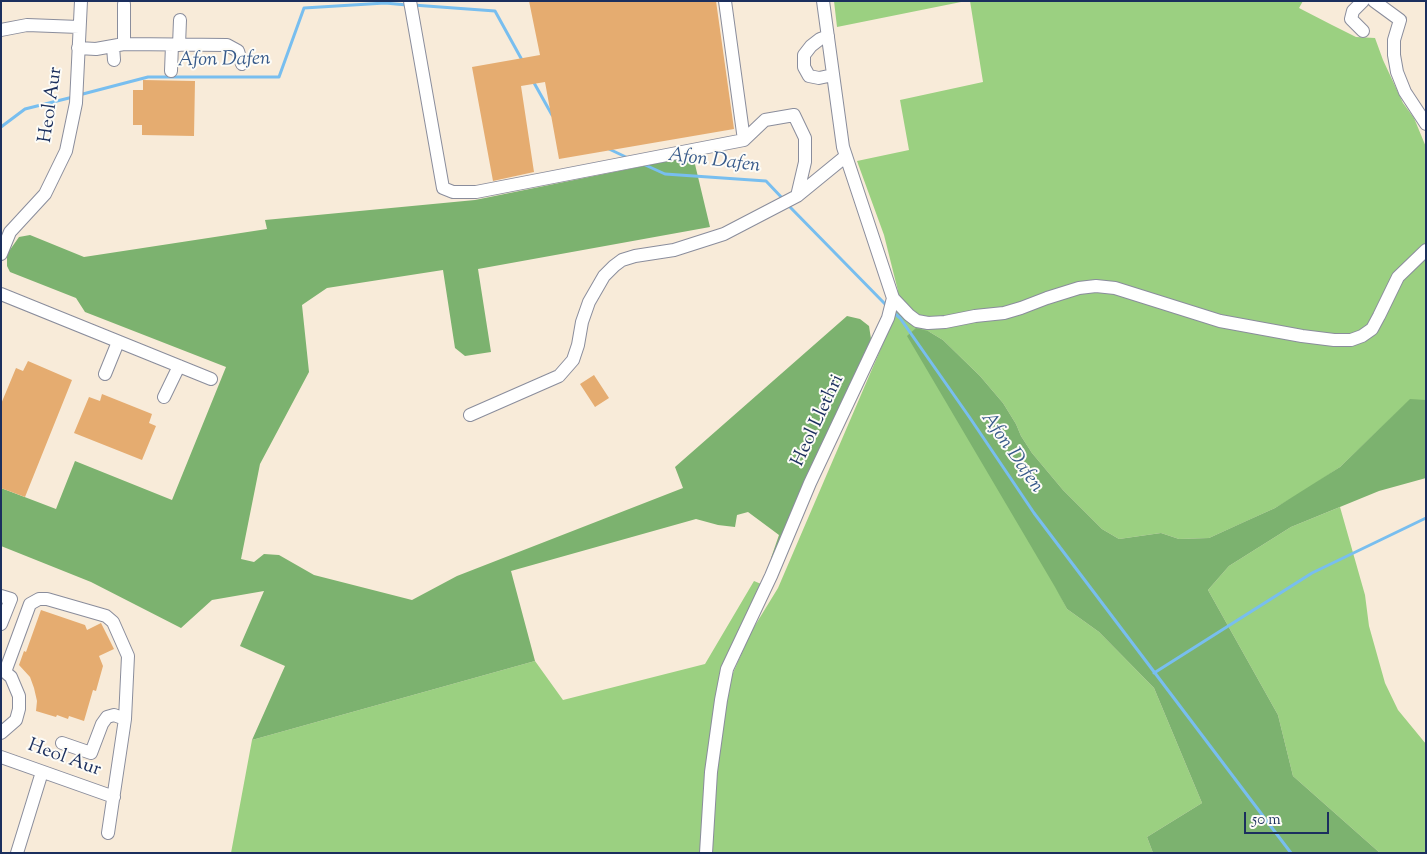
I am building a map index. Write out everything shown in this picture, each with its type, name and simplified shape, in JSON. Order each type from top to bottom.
[{"type":"street","name":"Heol Aur","points":[[1,254],[10,232],[45,194],[66,151],[76,103],[81,1]]},
{"type":"street","points":[[410,1],[443,188],[453,192],[476,192],[744,140],[764,120],[794,115],[805,138],[805,162],[797,196]]},
{"type":"street","points":[[724,1],[744,140]]},
{"type":"street","points":[[823,1],[843,147],[893,298],[909,315],[917,320],[928,323],[945,322],[1004,313],[1078,288],[1096,286],[1115,288],[1220,321],[1302,336],[1351,340],[1362,336],[1372,329],[1398,277],[1426,250]]},
{"type":"street","points":[[1363,1],[1353,11],[1351,19],[1363,31]]},
{"type":"street","points":[[1374,1],[1400,20],[1394,40],[1397,72],[1405,92],[1426,124]]},
{"type":"street","points":[[114,60],[119,45],[124,4]]},
{"type":"street","points":[[171,71],[180,20]]},
{"type":"street","points":[[1,30],[27,25],[79,27]]},
{"type":"street","points":[[828,36],[811,46],[804,55],[804,66],[809,76],[819,78],[833,76]]},
{"type":"street","points":[[78,48],[96,49],[119,45],[227,45],[238,51],[242,64]]},
{"type":"street","points":[[470,415],[560,376],[573,360],[582,322],[590,302],[604,276],[622,260],[674,250],[724,234],[797,196],[846,156]]},
{"type":"street","points":[[1,294],[211,378]]},
{"type":"street","name":"Heol Llethri","points":[[706,853],[711,772],[727,669],[771,576],[810,483],[888,318],[893,298]]},
{"type":"street","points":[[105,374],[118,342]]},
{"type":"street","points":[[164,397],[179,366]]},
{"type":"street","points":[[1,596],[11,599],[1,624]]},
{"type":"street","name":"Heol Aur","points":[[3,672],[30,604],[39,599],[47,599],[106,616],[113,622],[128,656],[125,719],[108,833]]},
{"type":"street","points":[[1,733],[16,720],[20,696],[10,677],[3,672]]},
{"type":"street","points":[[62,743],[91,753],[102,724],[107,717],[114,715],[125,719]]},
{"type":"street","name":"Heol Aur","points":[[1,757],[114,797]]},
{"type":"street","points":[[17,853],[42,772]]},
{"type":"green space","points":[[834,1],[966,1],[837,27]]},
{"type":"green space","points":[[970,1],[1303,1],[1299,8],[1332,25],[1356,37],[1375,38],[1403,103],[1414,118],[1426,147],[1426,400],[1410,400],[1340,467],[1304,491],[1275,508],[1209,538],[1179,539],[1161,533],[1119,539],[1102,529],[1063,490],[1032,453],[1003,403],[980,376],[943,340],[928,331],[1067,609],[1099,632],[1154,688],[1202,803],[1147,837],[1153,853],[711,853],[715,784],[723,704],[733,673],[751,632],[778,588],[894,318],[898,291],[884,235],[857,161],[909,150],[900,100],[983,82]]},
{"type":"green space","points":[[693,156],[710,227],[478,269],[491,352],[465,356],[455,348],[443,270],[327,288],[302,305],[309,372],[260,464],[241,559],[254,562],[264,554],[279,555],[314,575],[412,600],[457,576],[683,488],[675,467],[847,316],[860,319],[869,326],[871,339],[781,551],[771,558],[779,535],[748,512],[737,515],[735,527],[696,519],[511,571],[535,661],[252,740],[285,666],[240,646],[264,591],[212,600],[181,628],[91,582],[1,546],[1,488],[56,509],[75,461],[172,500],[226,367],[85,312],[76,298],[10,272],[7,266],[7,254],[19,237],[30,235],[84,257],[267,229],[265,220],[475,200]]},
{"type":"green space","points":[[916,328],[928,331],[943,340],[980,376],[1003,403],[1032,453],[1063,490],[1102,529],[1119,539],[1161,533],[1179,539],[1209,538],[1275,508],[1340,467],[1410,399],[1426,400],[1426,478],[1379,491],[1291,527],[1229,566],[1208,590],[1278,715],[1293,776],[1380,853],[1153,853],[1147,837],[1202,803],[1154,688],[1099,632],[1067,609],[907,336]]},
{"type":"green space","points":[[1340,507],[1365,595],[1369,626],[1385,683],[1398,710],[1426,744],[1426,853],[1380,853],[1293,776],[1278,715],[1208,590],[1229,566],[1291,527]]},
{"type":"green space","points":[[754,581],[766,586],[727,669],[706,853],[231,853],[252,740],[535,661],[563,700],[705,664]]},
{"type":"building","points":[[529,1],[716,1],[734,129],[559,159],[545,82],[521,86],[534,172],[493,181],[472,67],[540,55]]},
{"type":"building","points":[[143,80],[195,81],[194,136],[142,135],[142,125],[133,125],[133,90],[143,90]]},
{"type":"building","points":[[28,361],[72,380],[25,497],[1,488],[1,404],[16,368],[23,371]]},
{"type":"building","points":[[594,375],[609,398],[595,407],[580,384]]},
{"type":"building","points":[[102,394],[152,414],[149,423],[156,426],[142,460],[74,433],[89,397],[100,401]]},
{"type":"building","points":[[41,610],[85,625],[87,630],[101,623],[114,649],[99,656],[103,666],[96,691],[93,690],[84,721],[69,716],[68,719],[36,711],[37,701],[30,677],[19,665],[24,651],[26,652]]},
{"type":"waterway","name":"Afon Dafen","points":[[79,95],[148,77],[279,77],[304,8],[385,3],[407,5]]},
{"type":"waterway","name":"Afon Dafen","points":[[413,5],[495,11],[522,60]]},
{"type":"waterway","name":"Afon Dafen","points":[[533,81],[552,115]]},
{"type":"waterway","name":"Afon Dafen","points":[[1,127],[25,109],[73,97]]},
{"type":"waterway","name":"Afon Dafen","points":[[609,149],[628,158]]},
{"type":"waterway","name":"Afon Dafen","points":[[643,164],[665,174],[766,181],[784,200]]},
{"type":"waterway","name":"Afon Dafen","points":[[788,205],[887,306]]},
{"type":"waterway","name":"Afon Dafen","points":[[893,312],[900,318],[1034,513],[1291,853]]},
{"type":"waterway","points":[[1154,673],[1312,573],[1426,518]]}]
